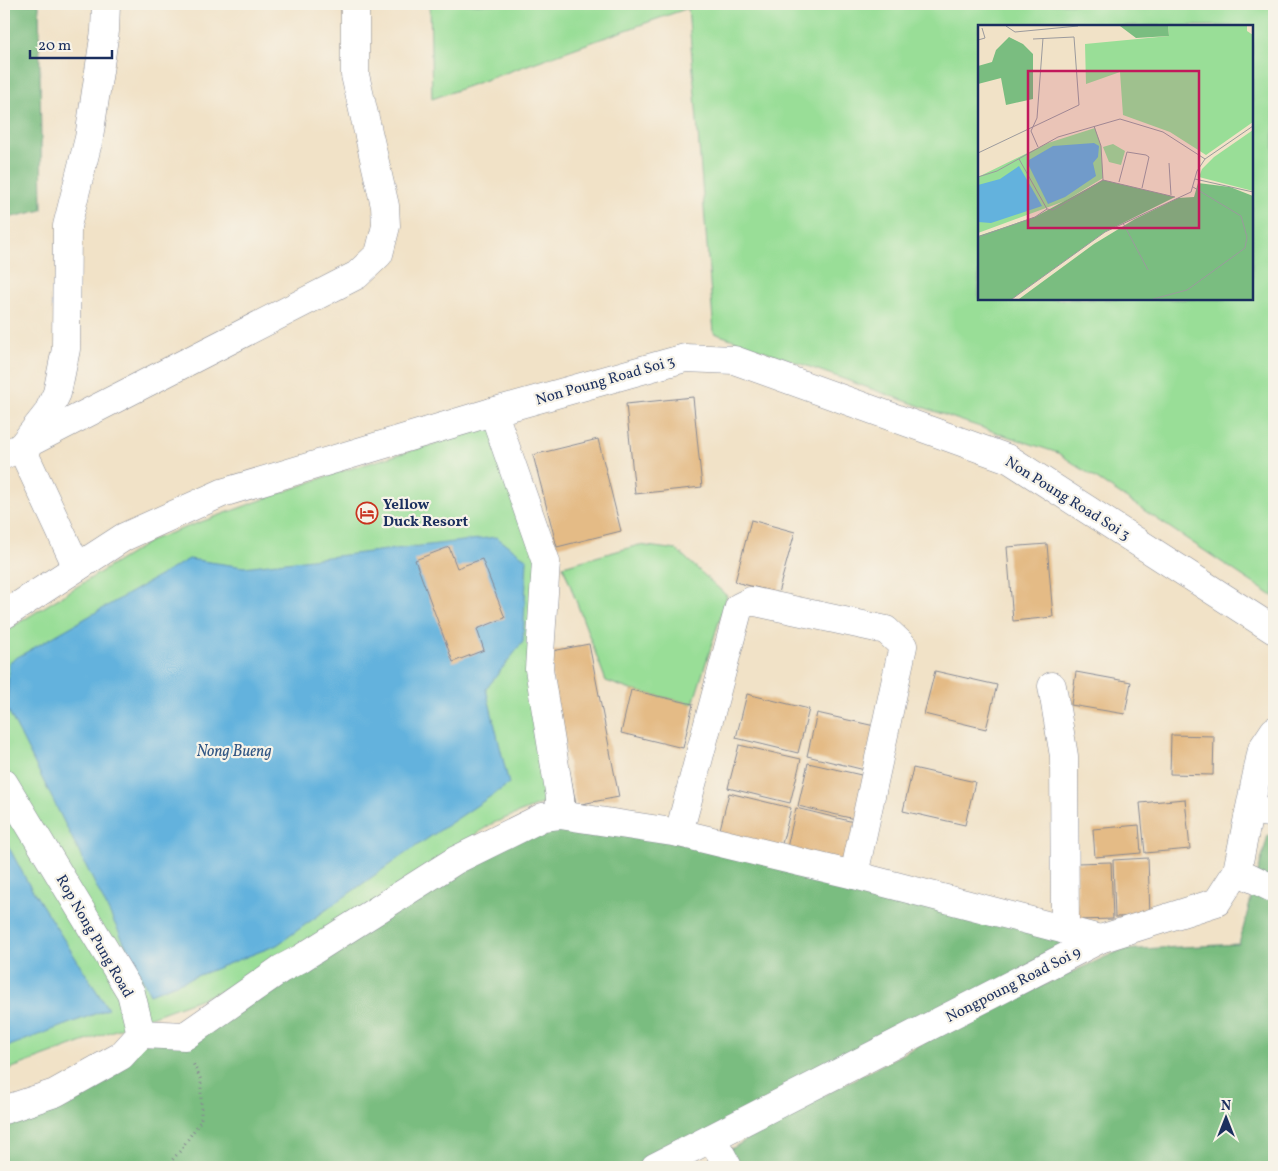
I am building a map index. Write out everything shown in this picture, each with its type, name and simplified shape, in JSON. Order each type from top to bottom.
[{"type":"street","points":[[12,451],[48,414],[57,393],[66,349],[67,226],[89,138],[105,32],[106,4]]},
{"type":"street","points":[[12,451],[357,275],[379,254],[386,226],[385,206],[355,75],[355,4]]},
{"type":"street","name":"Non Poung Road Soi 3","points":[[4,615],[124,536],[222,493],[492,412],[685,358],[734,360],[1009,459],[1274,630]]},
{"type":"street","points":[[492,412],[546,562],[539,669],[560,797],[560,815]]},
{"type":"street","points":[[12,451],[77,567]]},
{"type":"street","points":[[679,834],[739,607],[751,601],[886,630],[903,646],[854,875]]},
{"type":"street","points":[[1052,686],[1064,756],[1065,930]]},
{"type":"street","name":"Nongpoung Road Soi 9","points":[[655,1167],[1100,939],[1217,902],[1237,871],[1262,812],[1262,749],[1274,731]]},
{"type":"street","name":"Rop Nong Pung Road","points":[[4,783],[131,993],[141,1034]]},
{"type":"street","points":[[4,1110],[55,1094],[121,1056],[141,1034],[185,1036],[281,969],[300,959],[456,860],[543,817],[560,815],[679,834],[854,875],[1100,939]]},
{"type":"street","points":[[1237,871],[1274,889]]},
{"type":"street","points":[[712,1138],[728,1167]]},
{"type":"path","points":[[166,1167],[180,1151],[201,1120],[201,1080],[189,1054],[169,1035]]},
{"type":"green space","points":[[4,4],[39,4],[42,210],[4,219]]},
{"type":"green space","points":[[430,4],[1274,4],[1274,597],[1058,453],[714,333],[688,8],[432,99]]},
{"type":"green space","name":"Nong Bueng","points":[[498,425],[546,562],[551,800],[491,824],[281,969],[4,1071],[4,632],[154,539],[336,473]]},
{"type":"green space","points":[[639,545],[677,550],[727,596],[693,704],[631,690],[606,681],[563,566]]},
{"type":"green space","points":[[560,815],[1100,939],[655,1167],[4,1167],[4,1110],[55,1093]]},
{"type":"green space","points":[[1268,835],[1274,836],[1274,1167],[701,1167],[801,1107],[979,1014],[1121,950],[1239,944]]},
{"type":"water","name":"Nong Bueng","points":[[496,537],[527,559],[523,642],[486,689],[509,784],[403,855],[277,945],[150,994],[7,708],[9,662],[189,559],[244,567]]},
{"type":"water","points":[[4,838],[28,883],[108,1009],[4,1048]]},
{"type":"building","points":[[693,397],[702,487],[635,494],[626,404]]},
{"type":"building","points":[[598,439],[621,531],[557,547],[533,455]]},
{"type":"building","points":[[751,520],[795,532],[778,593],[735,582]]},
{"type":"building","points":[[1047,544],[1053,617],[1013,621],[1007,547]]},
{"type":"building","points":[[449,547],[457,568],[482,559],[505,618],[477,629],[484,650],[453,662],[415,560]]},
{"type":"building","points":[[589,644],[619,797],[576,805],[547,652]]},
{"type":"building","points":[[935,671],[997,685],[986,729],[924,714]]},
{"type":"building","points":[[1076,672],[1131,682],[1125,714],[1071,705]]},
{"type":"building","points":[[631,690],[693,704],[683,748],[621,733]]},
{"type":"building","points":[[747,694],[809,709],[798,753],[736,738]]},
{"type":"building","points":[[817,713],[879,727],[869,771],[807,756]]},
{"type":"building","points":[[1171,735],[1214,736],[1213,775],[1170,774]]},
{"type":"building","points":[[739,745],[801,759],[790,803],[728,788]]},
{"type":"building","points":[[808,763],[870,777],[859,820],[798,806]]},
{"type":"building","points":[[913,768],[975,782],[965,825],[903,811]]},
{"type":"building","points":[[729,793],[791,808],[780,852],[718,837]]},
{"type":"building","points":[[1185,799],[1190,849],[1145,853],[1140,803]]},
{"type":"building","points":[[796,808],[858,823],[848,867],[786,852]]},
{"type":"building","points":[[1139,825],[1141,853],[1095,857],[1093,829]]},
{"type":"building","points":[[1148,858],[1150,916],[1115,917],[1113,860]]},
{"type":"building","points":[[1111,862],[1113,919],[1078,920],[1077,863]]},
{"type":"place","name":"Yellow Duck Resort","points":[[367,513]]}]
